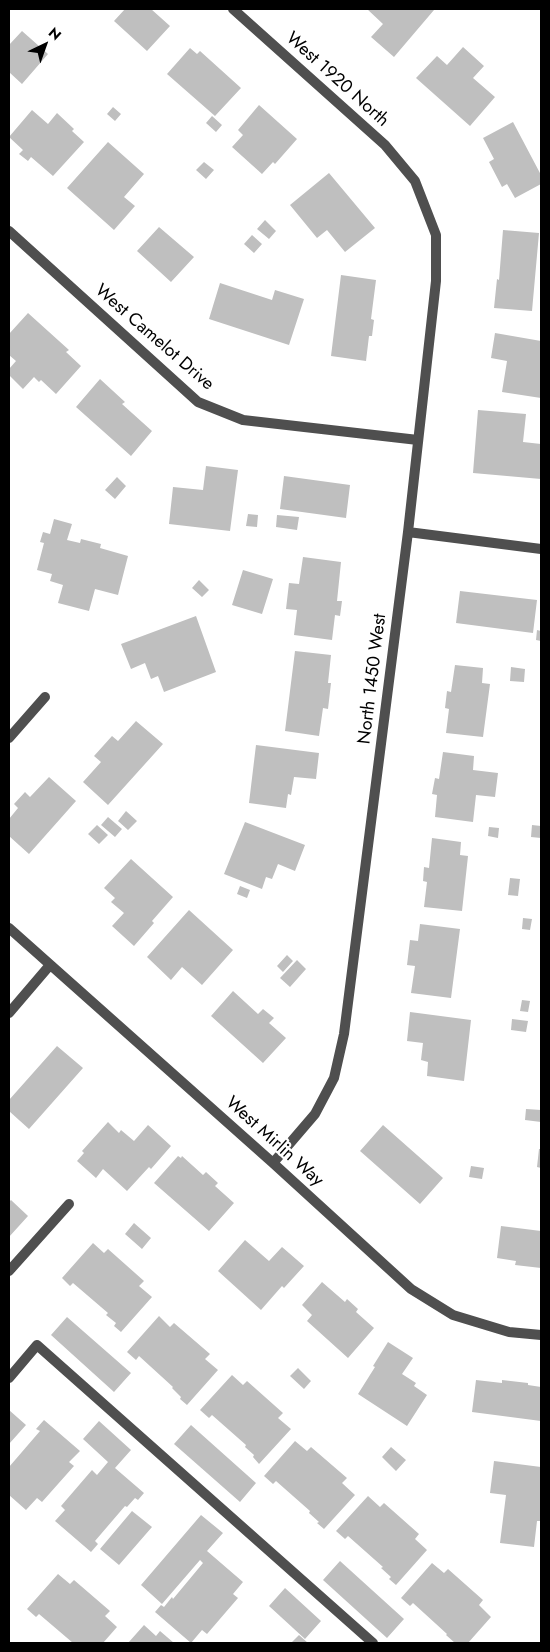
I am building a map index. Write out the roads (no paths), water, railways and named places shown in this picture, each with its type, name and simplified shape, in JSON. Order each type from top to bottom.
[{"type":"street","name":"West 1920 North","points":[[233,9],[385,144],[415,181]]},
{"type":"street","name":"North 1450 West","points":[[273,1163],[316,1114],[334,1078],[344,1034],[408,532],[436,280],[436,236],[415,181]]},
{"type":"street","name":"West Camelot Drive","points":[[9,231],[198,402],[244,420],[418,440]]},
{"type":"street","points":[[408,532],[541,549]]},
{"type":"street","points":[[9,738],[45,697]]},
{"type":"street","name":"West Mirlin Way","points":[[9,928],[273,1163],[411,1289],[453,1315],[509,1332],[541,1335]]},
{"type":"street","points":[[9,1013],[50,965]]},
{"type":"street","points":[[9,1271],[69,1204]]},
{"type":"street","points":[[9,1378],[37,1345],[373,1643]]}]
